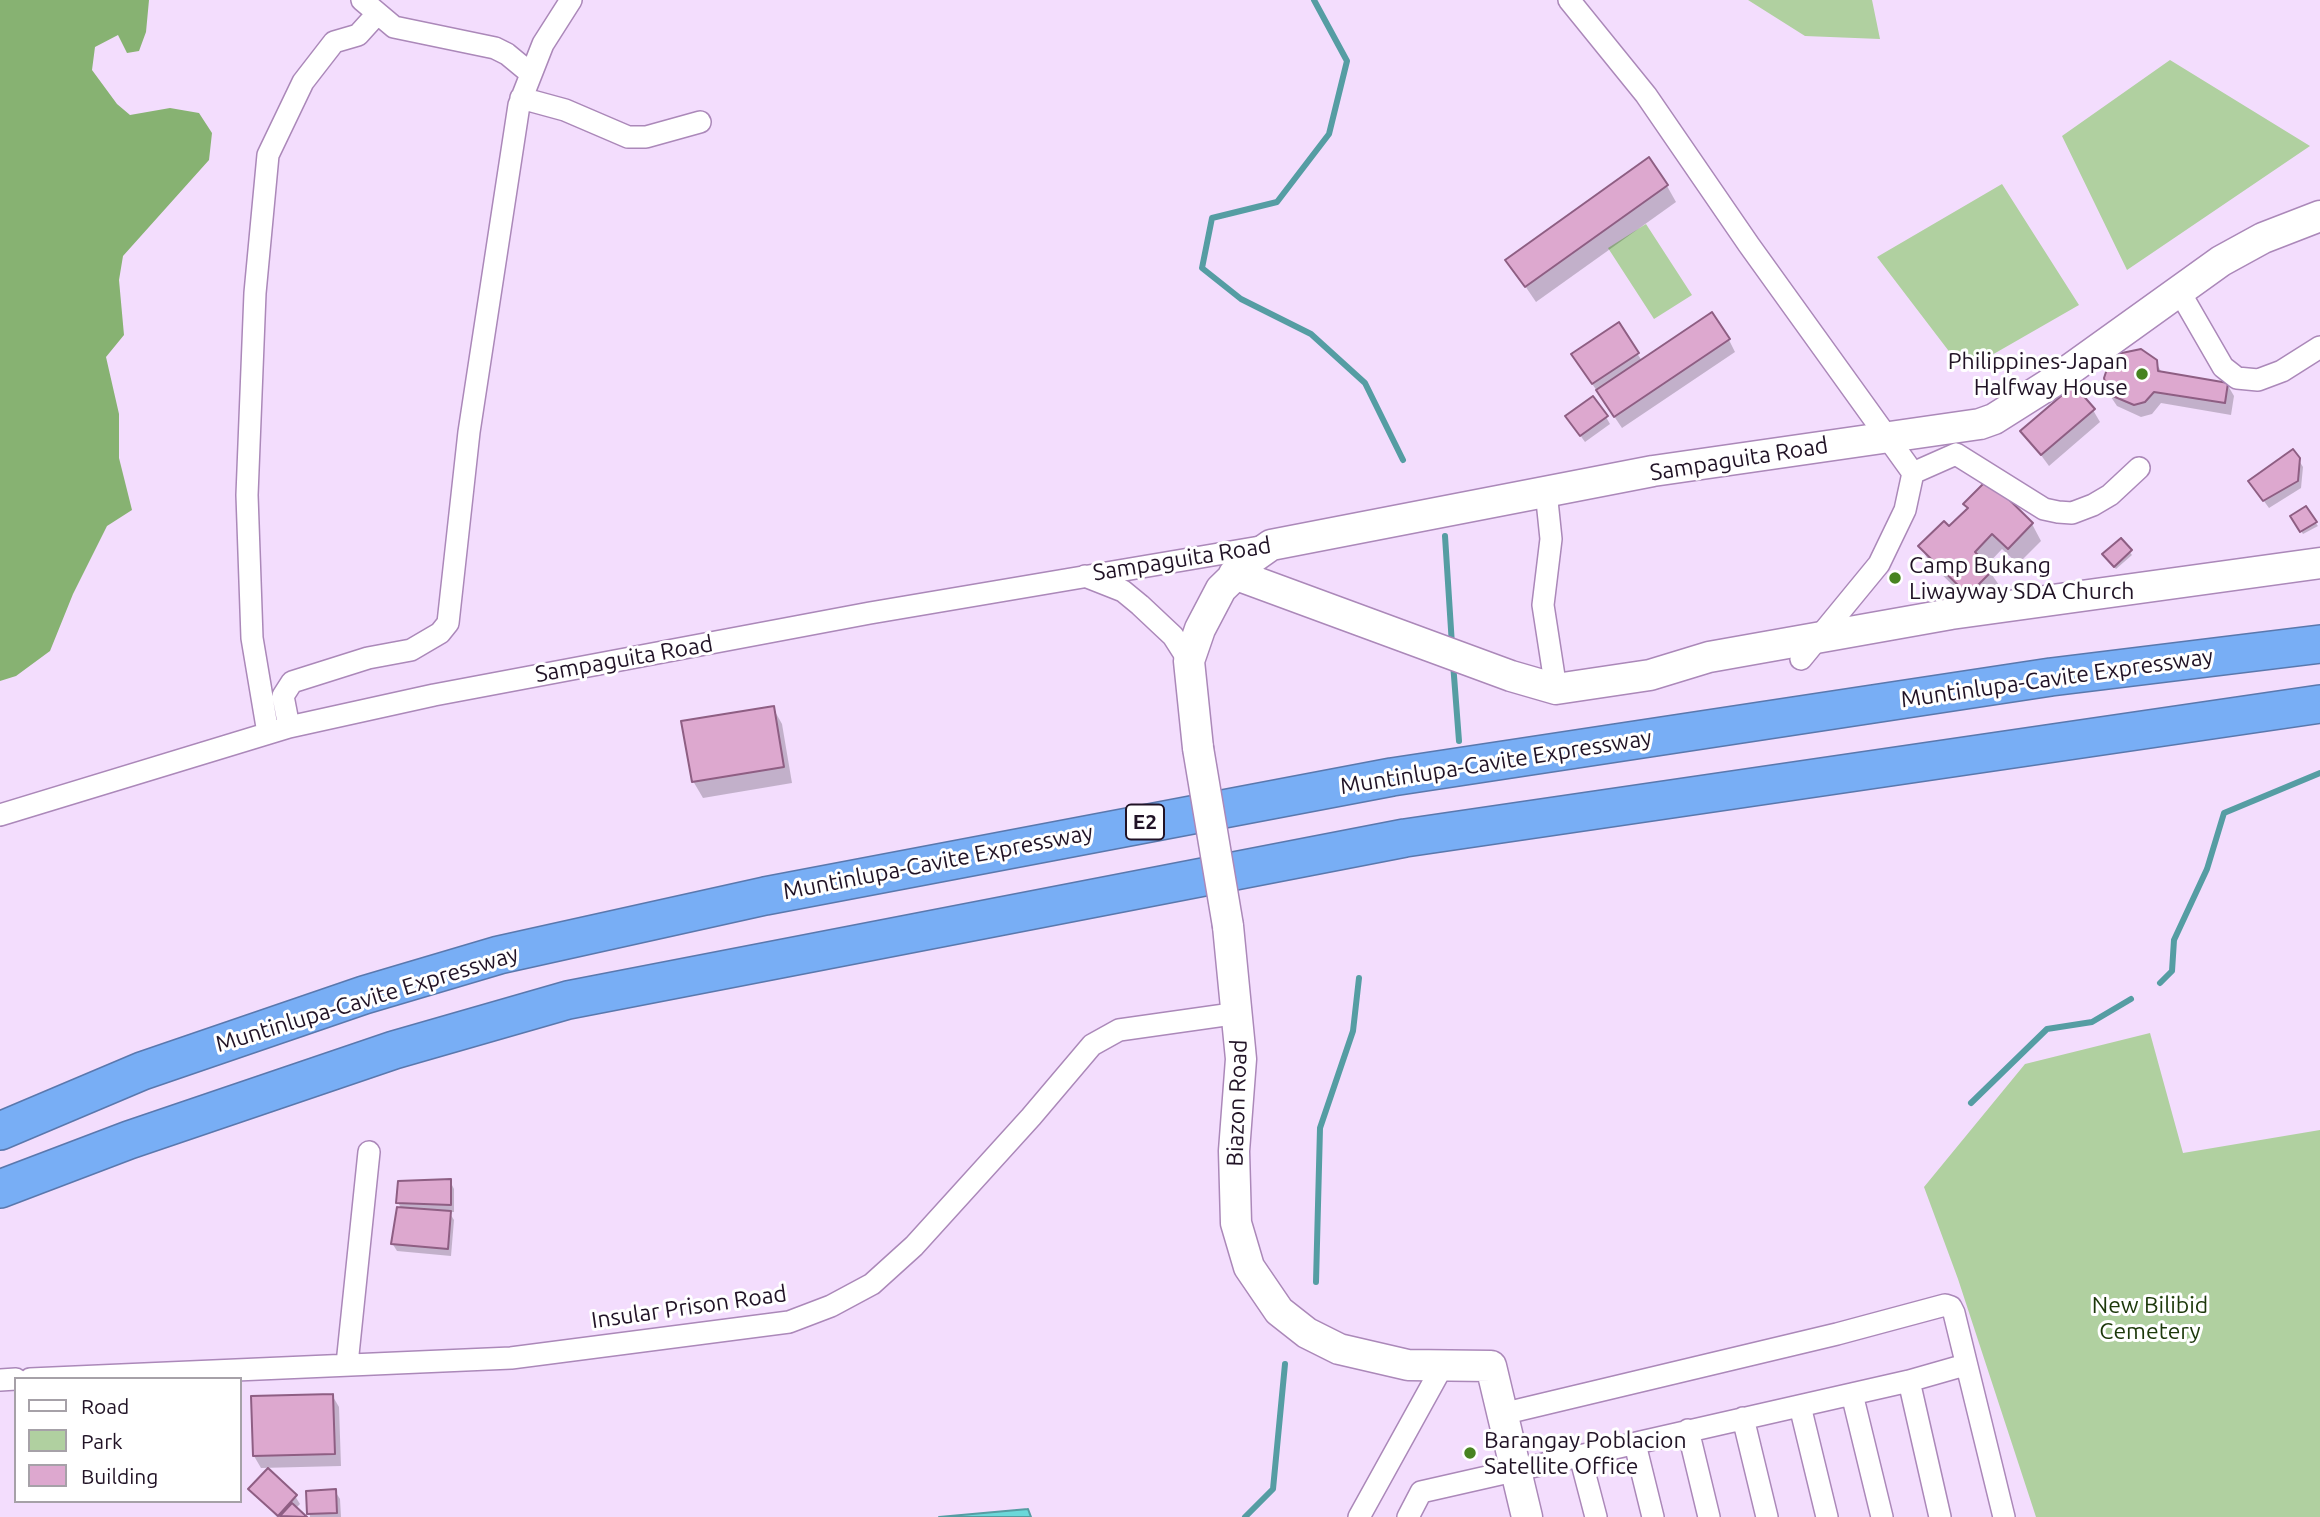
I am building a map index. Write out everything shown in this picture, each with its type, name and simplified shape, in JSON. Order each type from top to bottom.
[{"type":"highway","name":"Muntinlupa-Cavite Expressway","points":[[0,1131],[142,1071],[364,995],[499,955],[765,896],[1392,777],[2051,677],[2320,644]]},
{"type":"highway","points":[[0,1189],[129,1140],[394,1050],[568,1000],[1405,838],[2320,704]]},
{"type":"street","points":[[279,730],[283,696],[292,682],[369,658],[411,650],[440,633],[448,622],[491,277],[521,98],[542,44],[571,0]]},
{"type":"street","points":[[1569,0],[1646,95],[1749,245],[1889,436],[1913,473]]},
{"type":"street","points":[[279,730],[252,638],[247,495],[255,293],[268,155],[303,82],[334,42],[358,35],[370,7],[394,27],[495,48],[530,73]]},
{"type":"street","points":[[521,98],[565,110],[628,137],[646,137],[700,122]]},
{"type":"street","name":"Sampaguita Road","points":[[0,815],[279,730],[524,677],[1083,575],[1271,545],[1546,491],[1889,436],[1958,440],[2051,383],[2178,289],[2263,238],[2320,216]]},
{"type":"street","points":[[2178,289],[2223,367],[2237,378],[2258,380],[2282,371],[2320,347]]},
{"type":"street","points":[[1810,648],[1879,564],[1905,510],[1913,473],[1958,440],[2044,509],[2058,512],[2072,513],[2093,505],[2139,468]]},
{"type":"street","points":[[1546,491],[1551,539],[1543,605],[1556,689]]},
{"type":"street","name":"Biazon Road","points":[[1189,661],[1212,605],[1234,574],[1271,545]]},
{"type":"street","points":[[1234,574],[1511,677],[1556,689],[1650,675],[1709,657],[1810,648],[1951,614],[2320,563]]},
{"type":"street","name":"Biazon Road","points":[[1083,575],[1123,591],[1173,636],[1189,661],[1198,748],[1228,926],[1239,1013],[1241,1059],[1234,1151],[1236,1223],[1239,1242],[1258,1285],[1279,1311],[1307,1333],[1339,1349],[1408,1365],[1491,1366],[1502,1414]]},
{"type":"street","name":"Insular Prison Road","points":[[72,1377],[511,1358],[789,1322],[831,1306],[872,1284],[914,1246],[1092,1045],[1119,1030],[1239,1013]]},
{"type":"street","points":[[348,1364],[369,1152]]},
{"type":"street","points":[[1527,1517],[1502,1414],[1837,1334],[1945,1305],[1951,1307],[1954,1313],[2004,1517]]},
{"type":"street","points":[[1408,1517],[1421,1492],[1909,1381],[1965,1365]]},
{"type":"street","points":[[1359,1517],[1442,1367]]},
{"type":"street","points":[[1909,1381],[1940,1517]]},
{"type":"street","points":[[1852,1394],[1882,1517]]},
{"type":"street","points":[[1800,1406],[1827,1517]]},
{"type":"street","points":[[1743,1418],[1767,1517]]},
{"type":"street","points":[[1688,1430],[1709,1517]]},
{"type":"street","points":[[1635,1444],[1653,1517]]},
{"type":"street","points":[[1580,1456],[1596,1517]]},
{"type":"green space","points":[[1748,0],[1872,0],[1880,39],[1805,36]]},
{"type":"green space","points":[[2170,60],[2310,146],[2127,270],[2062,136]]},
{"type":"green space","points":[[2002,184],[2079,305],[1964,371],[1877,257]]},
{"type":"green space","points":[[1646,224],[1692,295],[1654,319],[1608,248]]},
{"type":"green space","name":"New Bilibid Cemetery","points":[[2150,1033],[2183,1153],[2320,1130],[2320,1517],[2036,1517],[1958,1279],[1924,1187],[2025,1064]]},
{"type":"shaded area","points":[[0,0],[149,0],[146,32],[139,51],[127,53],[118,35],[95,47],[92,70],[117,104],[130,115],[170,108],[199,113],[212,133],[209,160],[123,256],[119,280],[124,335],[106,357],[119,414],[119,458],[132,510],[107,526],[73,594],[50,651],[16,676],[0,681]]},
{"type":"shaded area","points":[[1028,1509],[1031,1517],[939,1517]]},
{"type":"building","points":[[1649,157],[1668,185],[1525,287],[1505,260]]},
{"type":"building","points":[[1712,312],[1730,339],[1614,417],[1596,390]]},
{"type":"building","points":[[1619,322],[1639,353],[1592,384],[1571,354]]},
{"type":"building","name":"Philippines-Japan Halfway House","points":[[2141,349],[2157,360],[2158,371],[2228,383],[2225,403],[2154,392],[2145,402],[2134,405],[2108,394],[2104,378],[2108,366],[2117,354]]},
{"type":"building","points":[[2074,385],[2095,409],[2041,455],[2020,431]]},
{"type":"building","points":[[1593,396],[1608,416],[1580,436],[1565,416]]},
{"type":"building","points":[[2293,449],[2300,458],[2298,481],[2263,501],[2248,481]]},
{"type":"building","points":[[1988,479],[2033,523],[2008,549],[1992,534],[1975,552],[1993,570],[1968,595],[1918,546],[1944,521],[1949,526],[1968,508],[1963,504]]},
{"type":"building","points":[[2306,506],[2317,522],[2300,532],[2290,516]]},
{"type":"building","points":[[2121,538],[2132,550],[2114,567],[2102,554]]},
{"type":"building","points":[[774,706],[784,767],[692,782],[681,721]]},
{"type":"building","points":[[451,1179],[451,1205],[396,1203],[398,1181]]},
{"type":"building","points":[[397,1207],[451,1211],[448,1249],[391,1244]]},
{"type":"building","points":[[333,1394],[335,1454],[253,1456],[251,1396]]},
{"type":"building","points":[[268,1468],[297,1495],[278,1516],[248,1489]]},
{"type":"building","points":[[336,1489],[337,1513],[307,1514],[306,1491]]},
{"type":"building","points":[[292,1503],[307,1517],[280,1516]]},
{"type":"waterway","points":[[1314,0],[1347,61],[1329,134],[1277,202],[1212,218],[1202,268],[1241,299],[1311,334],[1365,383],[1403,460]]},
{"type":"waterway","points":[[1445,536],[1452,645]]},
{"type":"waterway","points":[[1453,663],[1459,741]]},
{"type":"waterway","points":[[2160,983],[2172,971],[2174,940],[2207,869],[2224,813],[2320,773]]},
{"type":"waterway","points":[[1316,1282],[1320,1128],[1353,1031],[1359,978]]},
{"type":"waterway","points":[[1971,1103],[2047,1029],[2092,1022],[2131,999]]},
{"type":"waterway","points":[[1245,1517],[1273,1489],[1285,1364]]},
{"type":"place","name":"Philippines-Japan Halfway House","points":[[2142,374]]},
{"type":"place","name":"Camp Bukang Liwayway SDA Church","points":[[1895,578]]},
{"type":"place","name":"Barangay Poblacion Satellite Office","points":[[1470,1453]]}]
